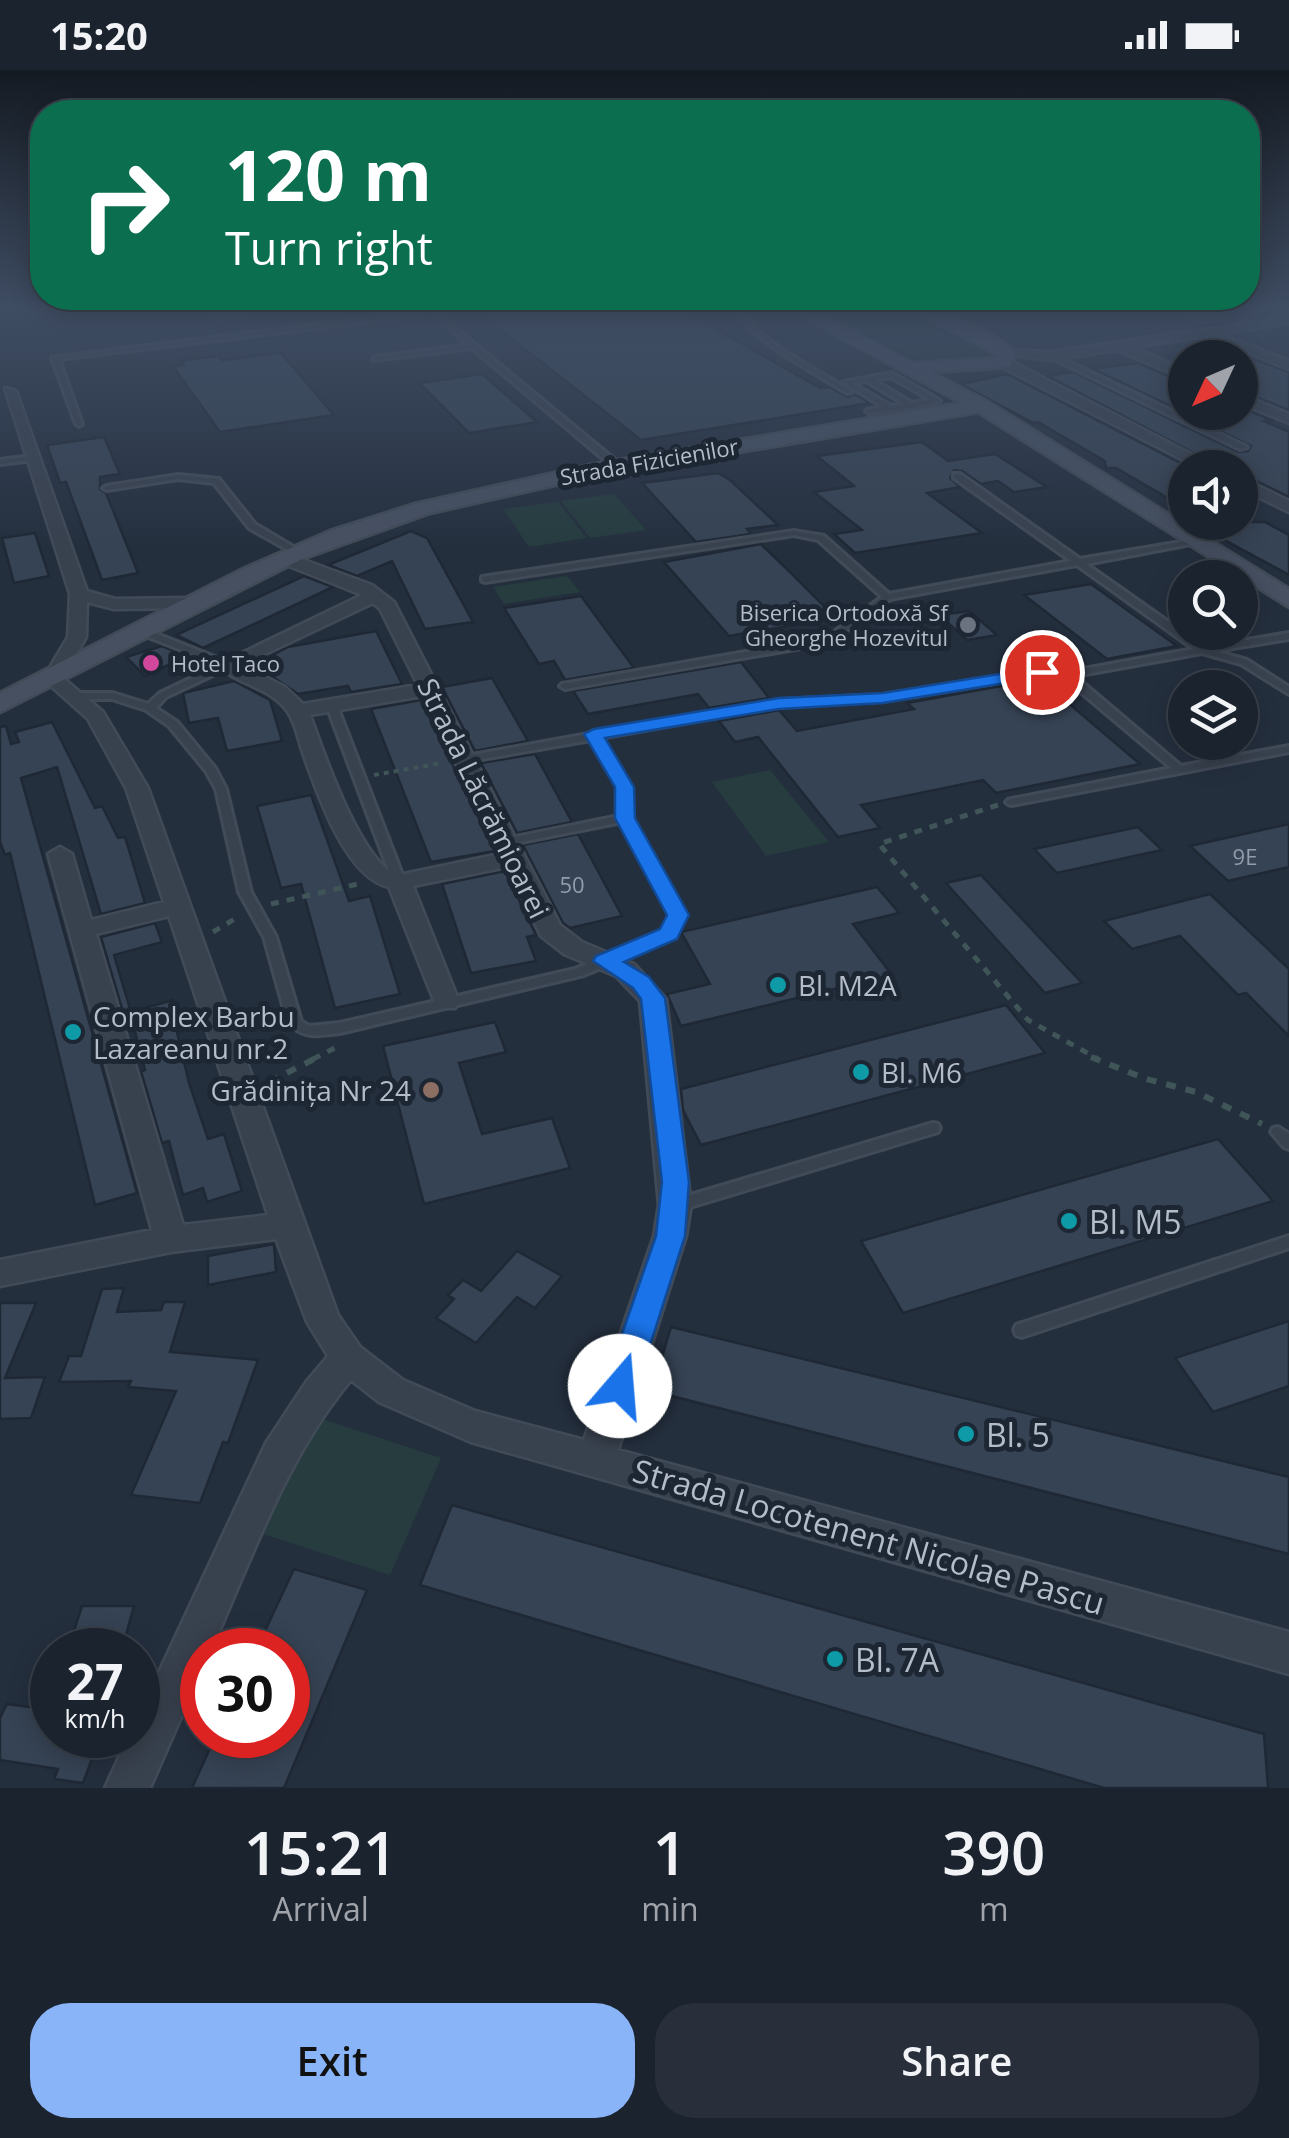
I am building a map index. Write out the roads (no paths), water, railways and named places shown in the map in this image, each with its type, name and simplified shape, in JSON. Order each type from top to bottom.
[{"type":"street","points":[[947,387],[1289,600]]},
{"type":"street","points":[[957,387],[960,394]]},
{"type":"street","points":[[1059,387],[1177,450]]},
{"type":"street","points":[[10,391],[79,594],[76,637],[65,688]]},
{"type":"street","name":"Strada Fizicienilor","points":[[0,718],[65,688],[139,630],[188,603],[291,555],[388,519],[495,488],[920,409],[982,406]]},
{"type":"street","points":[[1258,406],[1289,419]]},
{"type":"street","points":[[1258,491],[1289,507]]},
{"type":"street","points":[[291,555],[371,592]]},
{"type":"street","points":[[228,665],[371,592]]},
{"type":"street","name":"Strada Lăcrămioarei","points":[[371,592],[388,606],[550,930],[572,948],[641,982],[652,998],[676,1182],[675,1206],[670,1236],[596,1460]]},
{"type":"street","points":[[79,594],[114,604],[188,603]]},
{"type":"street","points":[[228,665],[278,692],[298,712],[320,770],[363,861],[389,880],[446,1002]]},
{"type":"street","name":"Strada Fizicienilor","points":[[0,704],[65,688]]},
{"type":"street","name":"Strada Locotenent Nicolae Pascu","points":[[65,688],[106,730],[137,788],[286,1226],[324,1322],[348,1358],[391,1391],[471,1426],[1289,1652]]},
{"type":"street","points":[[298,712],[430,688]]},
{"type":"street","points":[[389,880],[511,850]]},
{"type":"street","points":[[60,854],[170,1239]]},
{"type":"street","points":[[81,930],[178,906]]},
{"type":"street","points":[[0,1273],[170,1239],[286,1226]]},
{"type":"street","points":[[127,1788],[279,1455],[319,1392],[348,1358]]},
{"type":"lane","points":[[66,387],[80,424]]},
{"type":"lane","points":[[523,387],[617,466]]},
{"type":"lane","points":[[838,387],[869,407],[920,409],[937,401],[912,387]]},
{"type":"lane","points":[[855,387],[890,408]]},
{"type":"lane","points":[[882,387],[920,409]]},
{"type":"lane","points":[[1117,387],[1243,447]]},
{"type":"lane","points":[[0,462],[30,458]]},
{"type":"lane","points":[[957,476],[1168,626]]},
{"type":"lane","points":[[107,488],[178,477],[208,478],[223,486],[252,526],[291,555]]},
{"type":"lane","points":[[485,579],[794,533],[820,538],[887,597]]},
{"type":"lane","points":[[565,686],[828,640],[887,597],[1196,541]]},
{"type":"lane","points":[[139,630],[228,665]]},
{"type":"lane","points":[[1258,641],[1289,636]]},
{"type":"lane","points":[[465,758],[779,703],[883,698],[1042,672],[1066,675],[1202,650],[1244,662],[1289,691]]},
{"type":"lane","points":[[150,708],[163,694],[228,665]]},
{"type":"lane","points":[[1066,675],[1179,770]]},
{"type":"lane","points":[[65,688],[150,708],[188,739],[221,789],[252,908],[270,937],[298,1028],[320,1032],[579,972],[669,934],[678,915],[625,818],[624,787],[594,734]]},
{"type":"lane","points":[[332,706],[360,778],[389,880]]},
{"type":"lane","points":[[1012,802],[1289,749]]},
{"type":"lane","points":[[511,850],[625,818]]},
{"type":"lane","points":[[675,1206],[934,1128]]},
{"type":"lane","points":[[1022,1330],[1289,1242]]},
{"type":"place","name":"Biserica Ortodoxă Sf Gheorghe Hozevitul","points":[[968,625]]},
{"type":"place","name":"Hotel Taco","points":[[151,663]]},
{"type":"place","name":"Bl. M2A","points":[[778,985]]},
{"type":"place","name":"Complex Barbu Lazareanu nr.2","points":[[73,1032]]},
{"type":"place","name":"Bl. M6","points":[[861,1072]]},
{"type":"place","name":"Grădinița Nr 24","points":[[431,1090]]},
{"type":"place","name":"Bl. M5","points":[[1069,1221]]},
{"type":"place","name":"Bl. 5","points":[[966,1434]]},
{"type":"place","name":"Bl. 7A","points":[[835,1659]]}]
